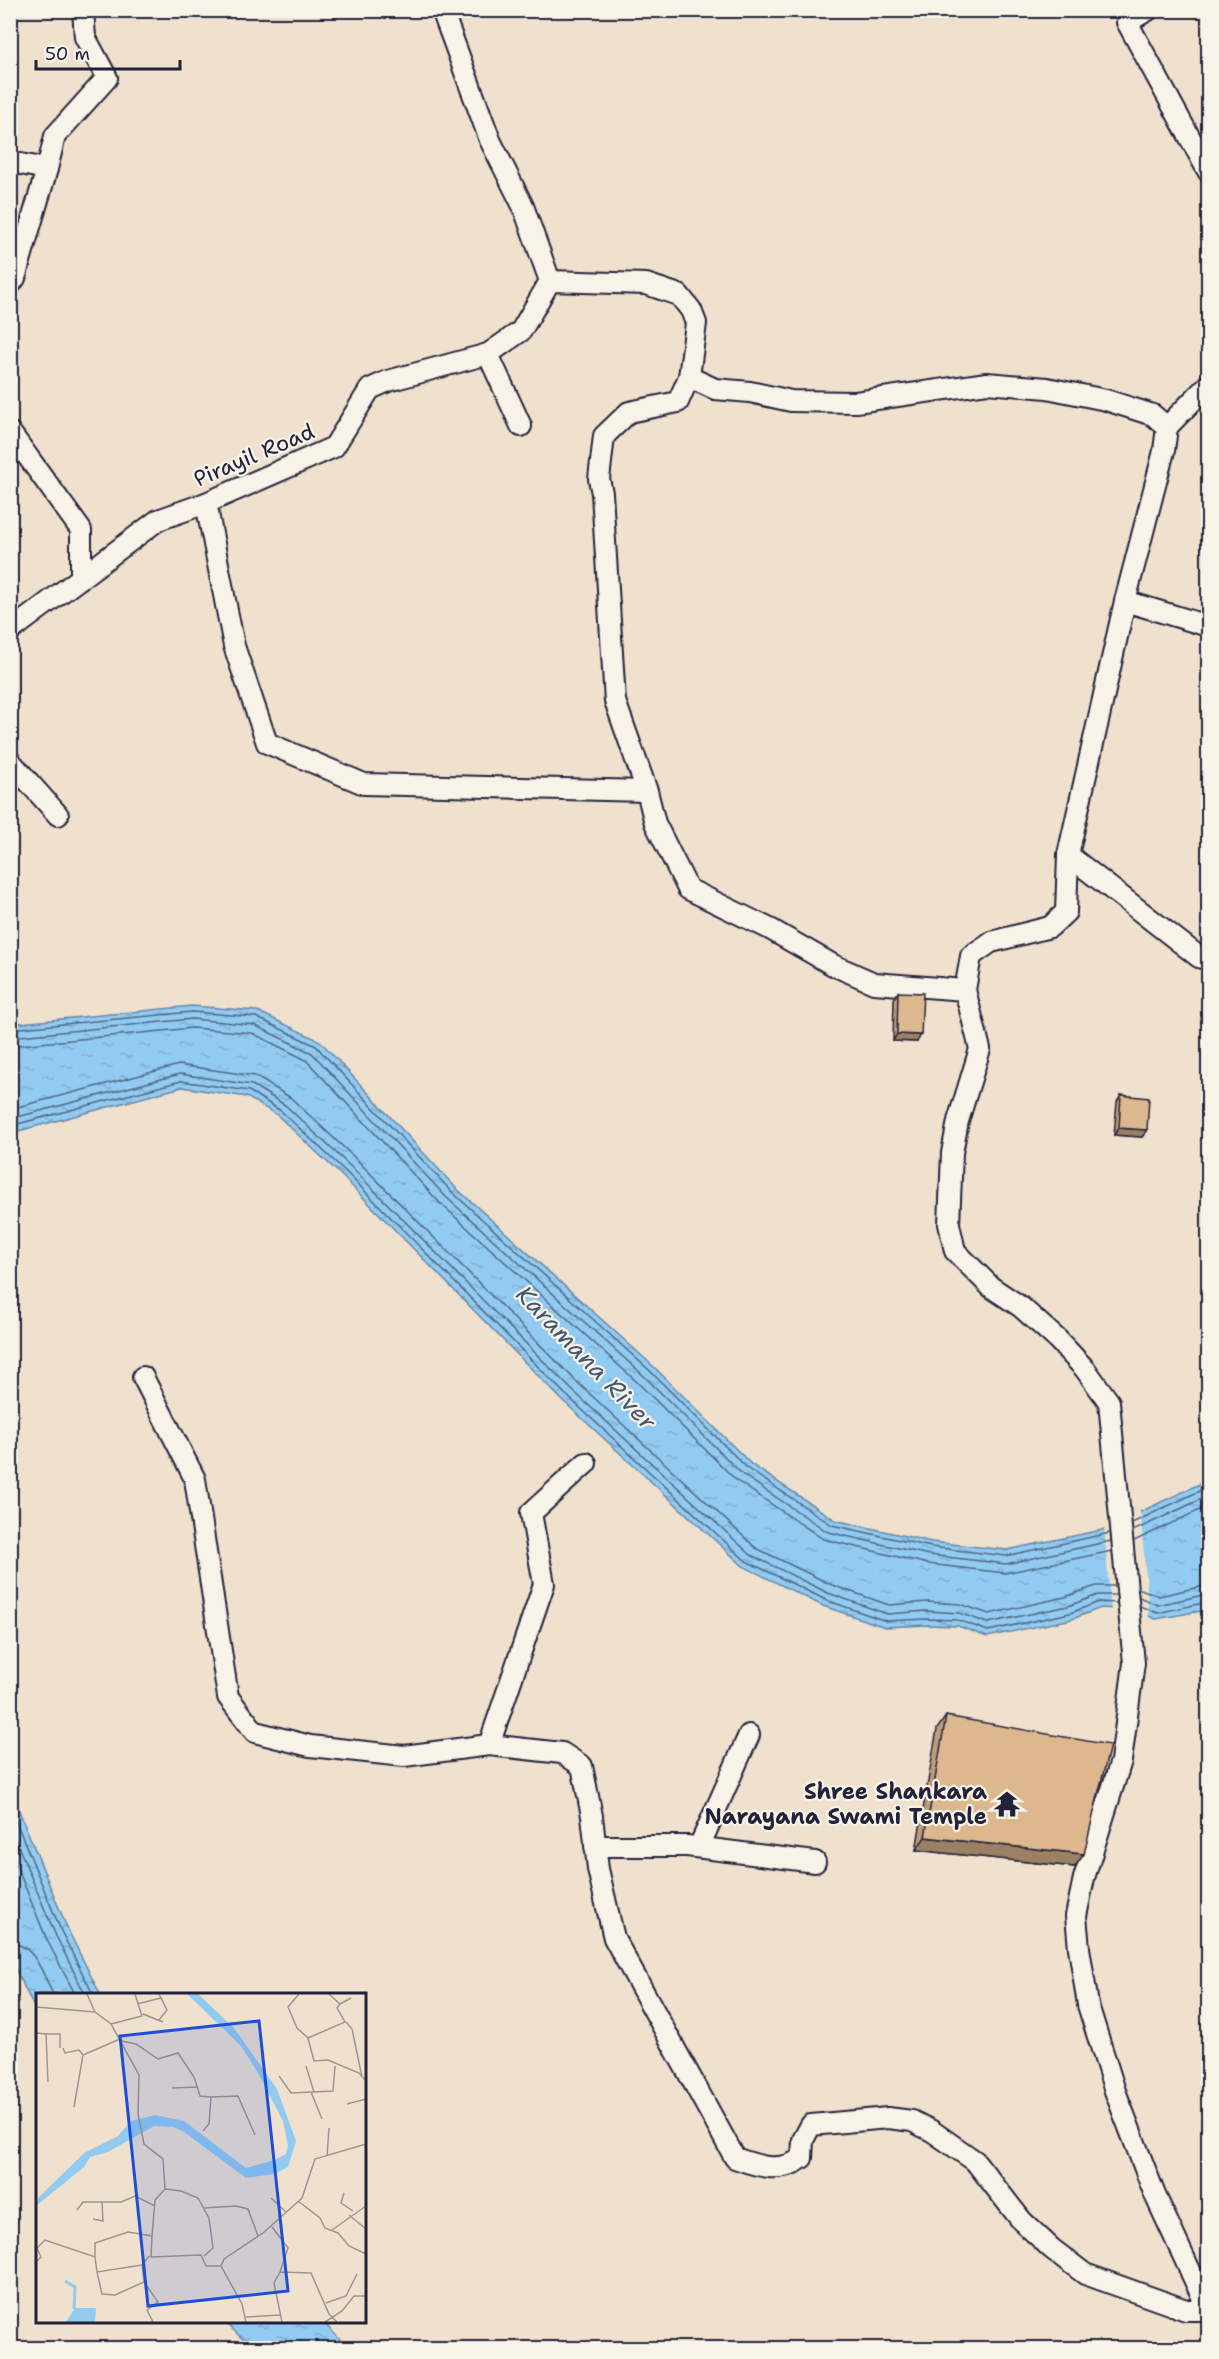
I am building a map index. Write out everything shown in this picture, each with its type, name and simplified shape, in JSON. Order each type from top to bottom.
[{"type":"street","points":[[10,285],[15,278],[55,136],[107,78],[85,37],[83,10]]},
{"type":"street","points":[[442,10],[489,140],[523,206],[550,282],[646,284],[679,295],[691,310],[696,323],[689,377],[678,402],[629,412],[604,436],[600,479],[615,701],[647,791],[655,823],[688,889],[770,929],[833,965],[874,982],[965,990]]},
{"type":"street","points":[[1148,10],[1128,22],[1209,171]]},
{"type":"street","points":[[10,162],[47,169]]},
{"type":"street","name":"Pirayil Road","points":[[10,631],[158,520],[206,503],[334,447],[370,389],[388,381],[488,354],[521,331],[550,282]]},
{"type":"street","points":[[488,354],[521,426]]},
{"type":"street","points":[[689,377],[715,389],[750,392],[791,400],[856,402],[987,383],[1047,388],[1107,400],[1144,412],[1153,415],[1167,427]]},
{"type":"street","points":[[142,1377],[195,1479],[228,1697],[255,1732],[310,1746],[404,1756],[489,1746],[562,1754],[582,1766],[598,1869],[614,1938],[735,2157],[749,2163],[778,2168],[794,2164],[802,2158],[803,2140],[811,2125],[888,2118],[912,2121],[932,2131],[975,2161],[1022,2221],[1052,2249],[1085,2274],[1186,2310],[1209,2310],[1155,2195],[1115,2091],[1088,2005],[1079,1948],[1076,1916],[1084,1878],[1121,1761],[1134,1663],[1109,1402],[1085,1369],[1058,1340],[1021,1306],[991,1287],[955,1251],[949,1224],[949,1191],[952,1153],[958,1121],[980,1049],[965,990],[971,956],[991,942],[1050,927],[1066,912],[1068,855],[1125,601],[1164,451],[1167,427],[1209,385]]},
{"type":"street","points":[[10,432],[81,530],[81,578]]},
{"type":"street","points":[[206,503],[234,646],[267,743],[364,784],[647,791]]},
{"type":"street","points":[[1125,601],[1209,626]]},
{"type":"street","points":[[10,761],[58,815]]},
{"type":"street","points":[[1068,855],[1199,957],[1209,960]]},
{"type":"street","points":[[489,1746],[544,1584],[531,1513],[586,1463]]},
{"type":"street","points":[[699,1847],[749,1735]]},
{"type":"street","points":[[595,1846],[699,1847],[815,1862]]},
{"type":"water","name":"Karamana River","points":[[192,1006],[257,1011],[320,1041],[456,1188],[652,1365],[752,1465],[835,1520],[932,1542],[1007,1550],[1102,1530],[1208,1480],[1208,1606],[1201,1611],[1156,1619],[1134,1610],[1101,1608],[1072,1619],[987,1637],[958,1626],[885,1627],[823,1606],[743,1566],[561,1399],[341,1175],[277,1115],[247,1097],[182,1087],[11,1133],[11,1024]]},
{"type":"water","points":[[11,1791],[68,1930],[100,1993],[36,1993],[36,2011],[11,1960]]},
{"type":"water","points":[[226,2323],[324,2323],[348,2348],[252,2348]]},
{"type":"pier","points":[[1140,1510],[1149,1620],[1134,1613],[1111,1611],[1104,1526]]},
{"type":"building","points":[[898,992],[923,993],[921,1035],[897,1034]]},
{"type":"building","points":[[1121,1095],[1149,1098],[1147,1130],[1119,1128]]},
{"type":"building","name":"Shree Shankara Narayana Swami Temple","points":[[946,1716],[1110,1745],[1084,1854],[925,1837]]},
{"type":"place","name":"Shree Shankara Narayana Swami Temple","points":[[1007,1804]]}]
